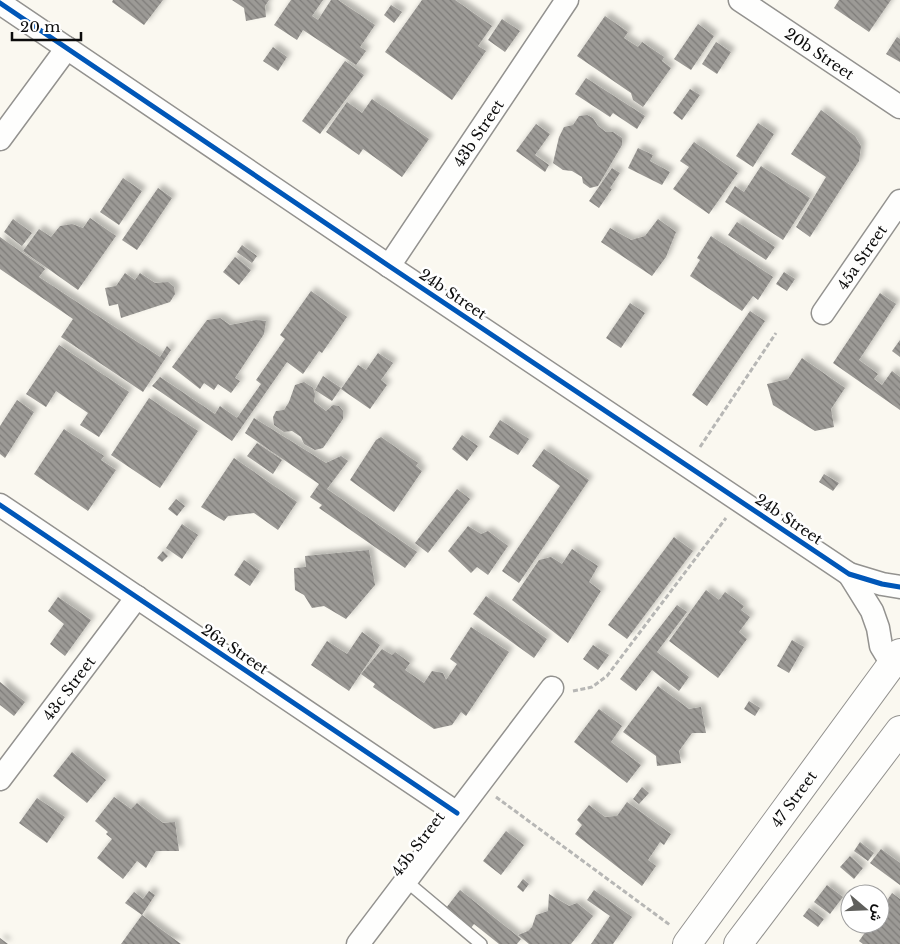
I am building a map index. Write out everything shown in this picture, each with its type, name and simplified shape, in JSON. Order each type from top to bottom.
[{"type":"street","name":"43b Street","points":[[389,266],[567,0]]},
{"type":"street","name":"20b Street","points":[[740,0],[900,107]]},
{"type":"street","name":"24b Street","points":[[0,4],[849,574],[882,584],[900,587]]},
{"type":"street","points":[[0,139],[67,48]]},
{"type":"street","name":"45a Street","points":[[823,313],[900,202]]},
{"type":"street","name":"26a Street","points":[[0,505],[457,813]]},
{"type":"street","name":"24b Street","points":[[849,574],[872,611],[882,646],[896,659]]},
{"type":"street","name":"43c Street","points":[[0,779],[137,597]]},
{"type":"street","name":"47 Street","points":[[688,942],[896,659]]},
{"type":"street","name":"45b Street","points":[[358,944],[549,692]]},
{"type":"street","points":[[738,944],[900,730]]},
{"type":"lane","points":[[406,881],[481,944]]},
{"type":"path","points":[[688,466],[776,334]]},
{"type":"path","points":[[549,692],[592,687],[607,676],[739,501]]},
{"type":"path","points":[[479,785],[688,942]]},
{"type":"building","points":[[113,0],[163,0],[144,25],[112,2]]},
{"type":"building","points":[[232,0],[269,0],[265,6],[266,17],[246,21],[244,8]]},
{"type":"building","points":[[291,0],[323,0],[312,16],[318,20],[331,0],[338,0],[375,25],[360,47],[366,51],[356,65],[303,30],[297,40],[274,25]]},
{"type":"building","points":[[422,0],[455,0],[492,26],[478,46],[486,51],[452,100],[385,52]]},
{"type":"building","points":[[839,0],[891,0],[869,32],[834,8]]},
{"type":"building","points":[[391,5],[402,12],[394,23],[384,15]]},
{"type":"building","points":[[605,16],[628,32],[624,38],[638,47],[642,42],[664,57],[662,61],[671,68],[643,107],[633,100],[631,93],[577,56]]},
{"type":"building","points":[[502,19],[520,31],[505,52],[488,40]]},
{"type":"building","points":[[698,24],[714,36],[691,70],[674,59]]},
{"type":"building","points":[[897,37],[900,39],[900,62],[886,54]]},
{"type":"building","points":[[716,42],[731,52],[717,74],[702,64]]},
{"type":"building","points":[[273,47],[287,57],[278,71],[263,61]]},
{"type":"building","points":[[345,61],[364,75],[320,134],[302,121]]},
{"type":"building","points":[[586,78],[645,116],[637,129],[613,113],[610,117],[575,94]]},
{"type":"building","points":[[690,89],[700,95],[682,120],[673,113]]},
{"type":"building","points":[[372,99],[429,139],[402,177],[363,149],[359,155],[326,132],[347,102],[362,113]]},
{"type":"building","points":[[821,110],[855,136],[861,146],[859,161],[810,237],[796,227],[826,177],[791,154]]},
{"type":"building","points":[[587,115],[593,118],[598,126],[606,132],[613,132],[622,138],[622,145],[598,186],[590,188],[583,183],[582,177],[572,171],[563,170],[553,163],[559,137],[564,127],[573,125],[579,116]]},
{"type":"building","points":[[758,123],[774,134],[753,167],[736,156]]},
{"type":"building","points":[[536,124],[550,134],[535,155],[549,165],[545,172],[516,151]]},
{"type":"building","points":[[694,142],[738,173],[709,214],[673,189],[689,167],[680,161]]},
{"type":"building","points":[[638,148],[653,155],[650,161],[670,172],[662,185],[628,168]]},
{"type":"building","points":[[761,166],[810,198],[783,240],[725,202],[735,186],[744,192]]},
{"type":"building","points":[[612,168],[620,173],[599,208],[589,201]]},
{"type":"building","points":[[123,178],[142,191],[119,225],[100,212]]},
{"type":"building","points":[[158,188],[172,198],[137,250],[122,240]]},
{"type":"building","points":[[90,218],[116,236],[78,290],[23,251],[39,229],[51,237],[60,226],[72,224],[83,228]]},
{"type":"building","points":[[13,219],[32,233],[22,246],[4,232]]},
{"type":"building","points":[[658,219],[676,232],[666,257],[652,276],[601,242],[610,228],[631,240],[645,236]]},
{"type":"building","points":[[737,222],[775,247],[766,260],[728,235]]},
{"type":"building","points":[[711,236],[773,277],[758,300],[753,296],[742,311],[690,276],[700,260],[697,258]]},
{"type":"building","points":[[0,237],[45,269],[39,277],[160,357],[167,346],[171,350],[143,392],[61,337],[73,319],[0,269]]},
{"type":"building","points":[[242,245],[257,256],[252,263],[237,252]]},
{"type":"building","points":[[235,257],[251,270],[239,285],[223,272]]},
{"type":"building","points":[[784,272],[795,279],[787,291],[776,284]]},
{"type":"building","points":[[125,273],[135,280],[140,273],[155,283],[168,282],[174,287],[175,294],[170,302],[121,318],[118,304],[109,306],[105,288],[116,286]]},
{"type":"building","points":[[311,291],[347,317],[322,353],[319,351],[303,374],[287,362],[232,441],[152,386],[160,377],[215,414],[220,406],[237,418],[261,384],[256,380],[285,339],[280,335]]},
{"type":"building","points":[[880,293],[896,304],[859,360],[878,374],[874,379],[882,385],[892,371],[900,377],[900,410],[833,363]]},
{"type":"building","points":[[630,303],[645,313],[621,348],[606,338]]},
{"type":"building","points":[[750,311],[765,321],[707,406],[692,395]]},
{"type":"building","points":[[220,318],[230,325],[256,320],[266,321],[264,334],[235,378],[240,381],[231,393],[218,384],[214,390],[204,383],[200,389],[172,367],[207,320]]},
{"type":"building","points":[[900,340],[900,357],[892,351]]},
{"type":"building","points":[[59,345],[129,392],[99,437],[80,425],[88,413],[56,391],[46,407],[26,394]]},
{"type":"building","points":[[378,353],[393,363],[381,380],[387,385],[370,409],[341,389],[358,365],[366,370]]},
{"type":"building","points":[[802,358],[845,388],[831,409],[834,427],[815,431],[773,405],[767,384],[788,379]]},
{"type":"building","points":[[323,376],[341,388],[332,401],[315,390]]},
{"type":"building","points":[[304,382],[313,388],[315,394],[314,402],[326,411],[333,405],[339,406],[343,411],[343,419],[323,448],[315,450],[304,444],[301,437],[292,431],[284,432],[274,425],[273,417],[276,411],[284,410],[295,385]]},
{"type":"building","points":[[149,398],[198,431],[160,488],[111,455]]},
{"type":"building","points":[[17,400],[34,412],[5,458],[0,454],[0,426]]},
{"type":"building","points":[[254,418],[326,463],[341,456],[348,461],[327,489],[417,552],[405,568],[319,508],[322,505],[310,497],[319,484],[245,433]]},
{"type":"building","points":[[500,420],[529,439],[518,455],[489,437]]},
{"type":"building","points":[[64,429],[104,456],[101,460],[116,470],[88,511],[34,474]]},
{"type":"building","points":[[462,435],[478,446],[467,461],[452,449]]},
{"type":"building","points":[[381,437],[418,463],[416,466],[422,471],[394,512],[350,480],[376,440]]},
{"type":"building","points":[[257,443],[282,460],[273,474],[247,456]]},
{"type":"building","points":[[544,449],[589,480],[519,583],[502,571],[560,486],[532,466]]},
{"type":"building","points":[[234,458],[297,502],[278,530],[254,513],[228,516],[224,521],[201,507]]},
{"type":"building","points":[[824,474],[839,483],[833,491],[819,482]]},
{"type":"building","points":[[457,489],[470,499],[428,553],[415,543]]},
{"type":"building","points":[[176,499],[185,506],[177,516],[168,509]]},
{"type":"building","points":[[182,524],[198,535],[182,559],[166,548]]},
{"type":"building","points":[[468,526],[481,534],[488,531],[508,546],[488,575],[477,567],[471,573],[448,551]]},
{"type":"building","points":[[674,537],[693,551],[627,639],[608,625]]},
{"type":"building","points":[[572,549],[598,566],[589,582],[601,591],[568,643],[512,600],[539,560],[551,557],[562,564]]},
{"type":"building","points":[[369,550],[375,585],[346,619],[324,606],[312,608],[304,595],[295,590],[294,568],[306,567],[305,556]]},
{"type":"building","points":[[163,551],[168,556],[162,562],[157,558]]},
{"type":"building","points":[[244,560],[260,571],[250,586],[234,575]]},
{"type":"building","points":[[706,590],[719,600],[725,592],[744,606],[741,610],[750,617],[739,632],[747,639],[718,678],[669,641]]},
{"type":"building","points":[[486,596],[547,639],[534,658],[473,614]]},
{"type":"building","points":[[58,597],[91,620],[65,656],[50,644],[64,624],[48,611]]},
{"type":"building","points":[[677,605],[687,612],[657,652],[689,677],[679,691],[652,670],[636,691],[620,679]]},
{"type":"building","points":[[471,627],[509,652],[466,716],[461,712],[452,725],[434,729],[373,687],[375,684],[361,674],[382,649],[392,655],[395,652],[410,663],[405,670],[424,683],[432,671],[443,673],[446,680],[457,664],[450,659]]},
{"type":"building","points":[[362,632],[380,645],[349,691],[311,665],[327,641],[347,654]]},
{"type":"building","points":[[792,640],[804,647],[789,673],[777,666]]},
{"type":"building","points":[[593,645],[609,655],[598,670],[583,659]]},
{"type":"building","points":[[0,682],[25,702],[14,716],[0,705]]},
{"type":"building","points":[[658,686],[689,709],[701,707],[706,733],[692,733],[679,751],[681,763],[657,766],[656,756],[623,732]]},
{"type":"building","points":[[749,701],[760,708],[755,716],[744,709]]},
{"type":"building","points":[[599,709],[622,726],[611,742],[641,765],[627,783],[574,742]]},
{"type":"building","points":[[72,752],[106,780],[87,803],[53,776]]},
{"type":"building","points":[[642,787],[649,793],[639,804],[633,799]]},
{"type":"building","points":[[114,797],[131,809],[137,803],[163,823],[175,822],[179,851],[156,851],[146,868],[137,861],[123,879],[97,858],[112,839],[106,834],[108,832],[95,821]]},
{"type":"building","points":[[37,798],[65,817],[47,843],[19,823]]},
{"type":"building","points":[[627,802],[671,834],[664,845],[660,842],[648,860],[656,866],[642,886],[575,834],[582,825],[577,820],[589,805],[605,817],[617,816]]},
{"type":"building","points":[[506,831],[524,845],[501,875],[483,861]]},
{"type":"building","points":[[860,842],[874,853],[868,861],[854,851]]},
{"type":"building","points":[[881,849],[900,863],[900,885],[870,863]]},
{"type":"building","points":[[850,856],[863,868],[854,879],[840,867]]},
{"type":"building","points":[[523,879],[529,884],[523,892],[517,887]]},
{"type":"building","points":[[827,885],[840,895],[840,901],[830,914],[814,902]]},
{"type":"building","points":[[460,890],[521,939],[517,944],[499,944],[474,924],[471,928],[446,908]]},
{"type":"building","points":[[594,890],[632,917],[613,944],[591,944],[610,916],[587,900]]},
{"type":"building","points":[[149,891],[155,895],[142,915],[125,903],[134,892],[143,899]]},
{"type":"building","points":[[892,893],[900,899],[900,944],[863,944],[859,941],[864,934],[890,934],[890,896]]},
{"type":"building","points":[[549,894],[569,906],[577,903],[593,916],[571,944],[529,944],[518,935],[532,927],[536,915],[548,911]]},
{"type":"building","points":[[809,908],[824,919],[818,927],[803,916]]},
{"type":"building","points":[[142,915],[155,925],[181,944],[121,944]]},
{"type":"building","points":[[0,938],[8,944],[0,944]]},
{"type":"cycle path","points":[[0,3],[849,574],[882,584],[900,587]]},
{"type":"cycle path","points":[[0,505],[457,813]]}]
